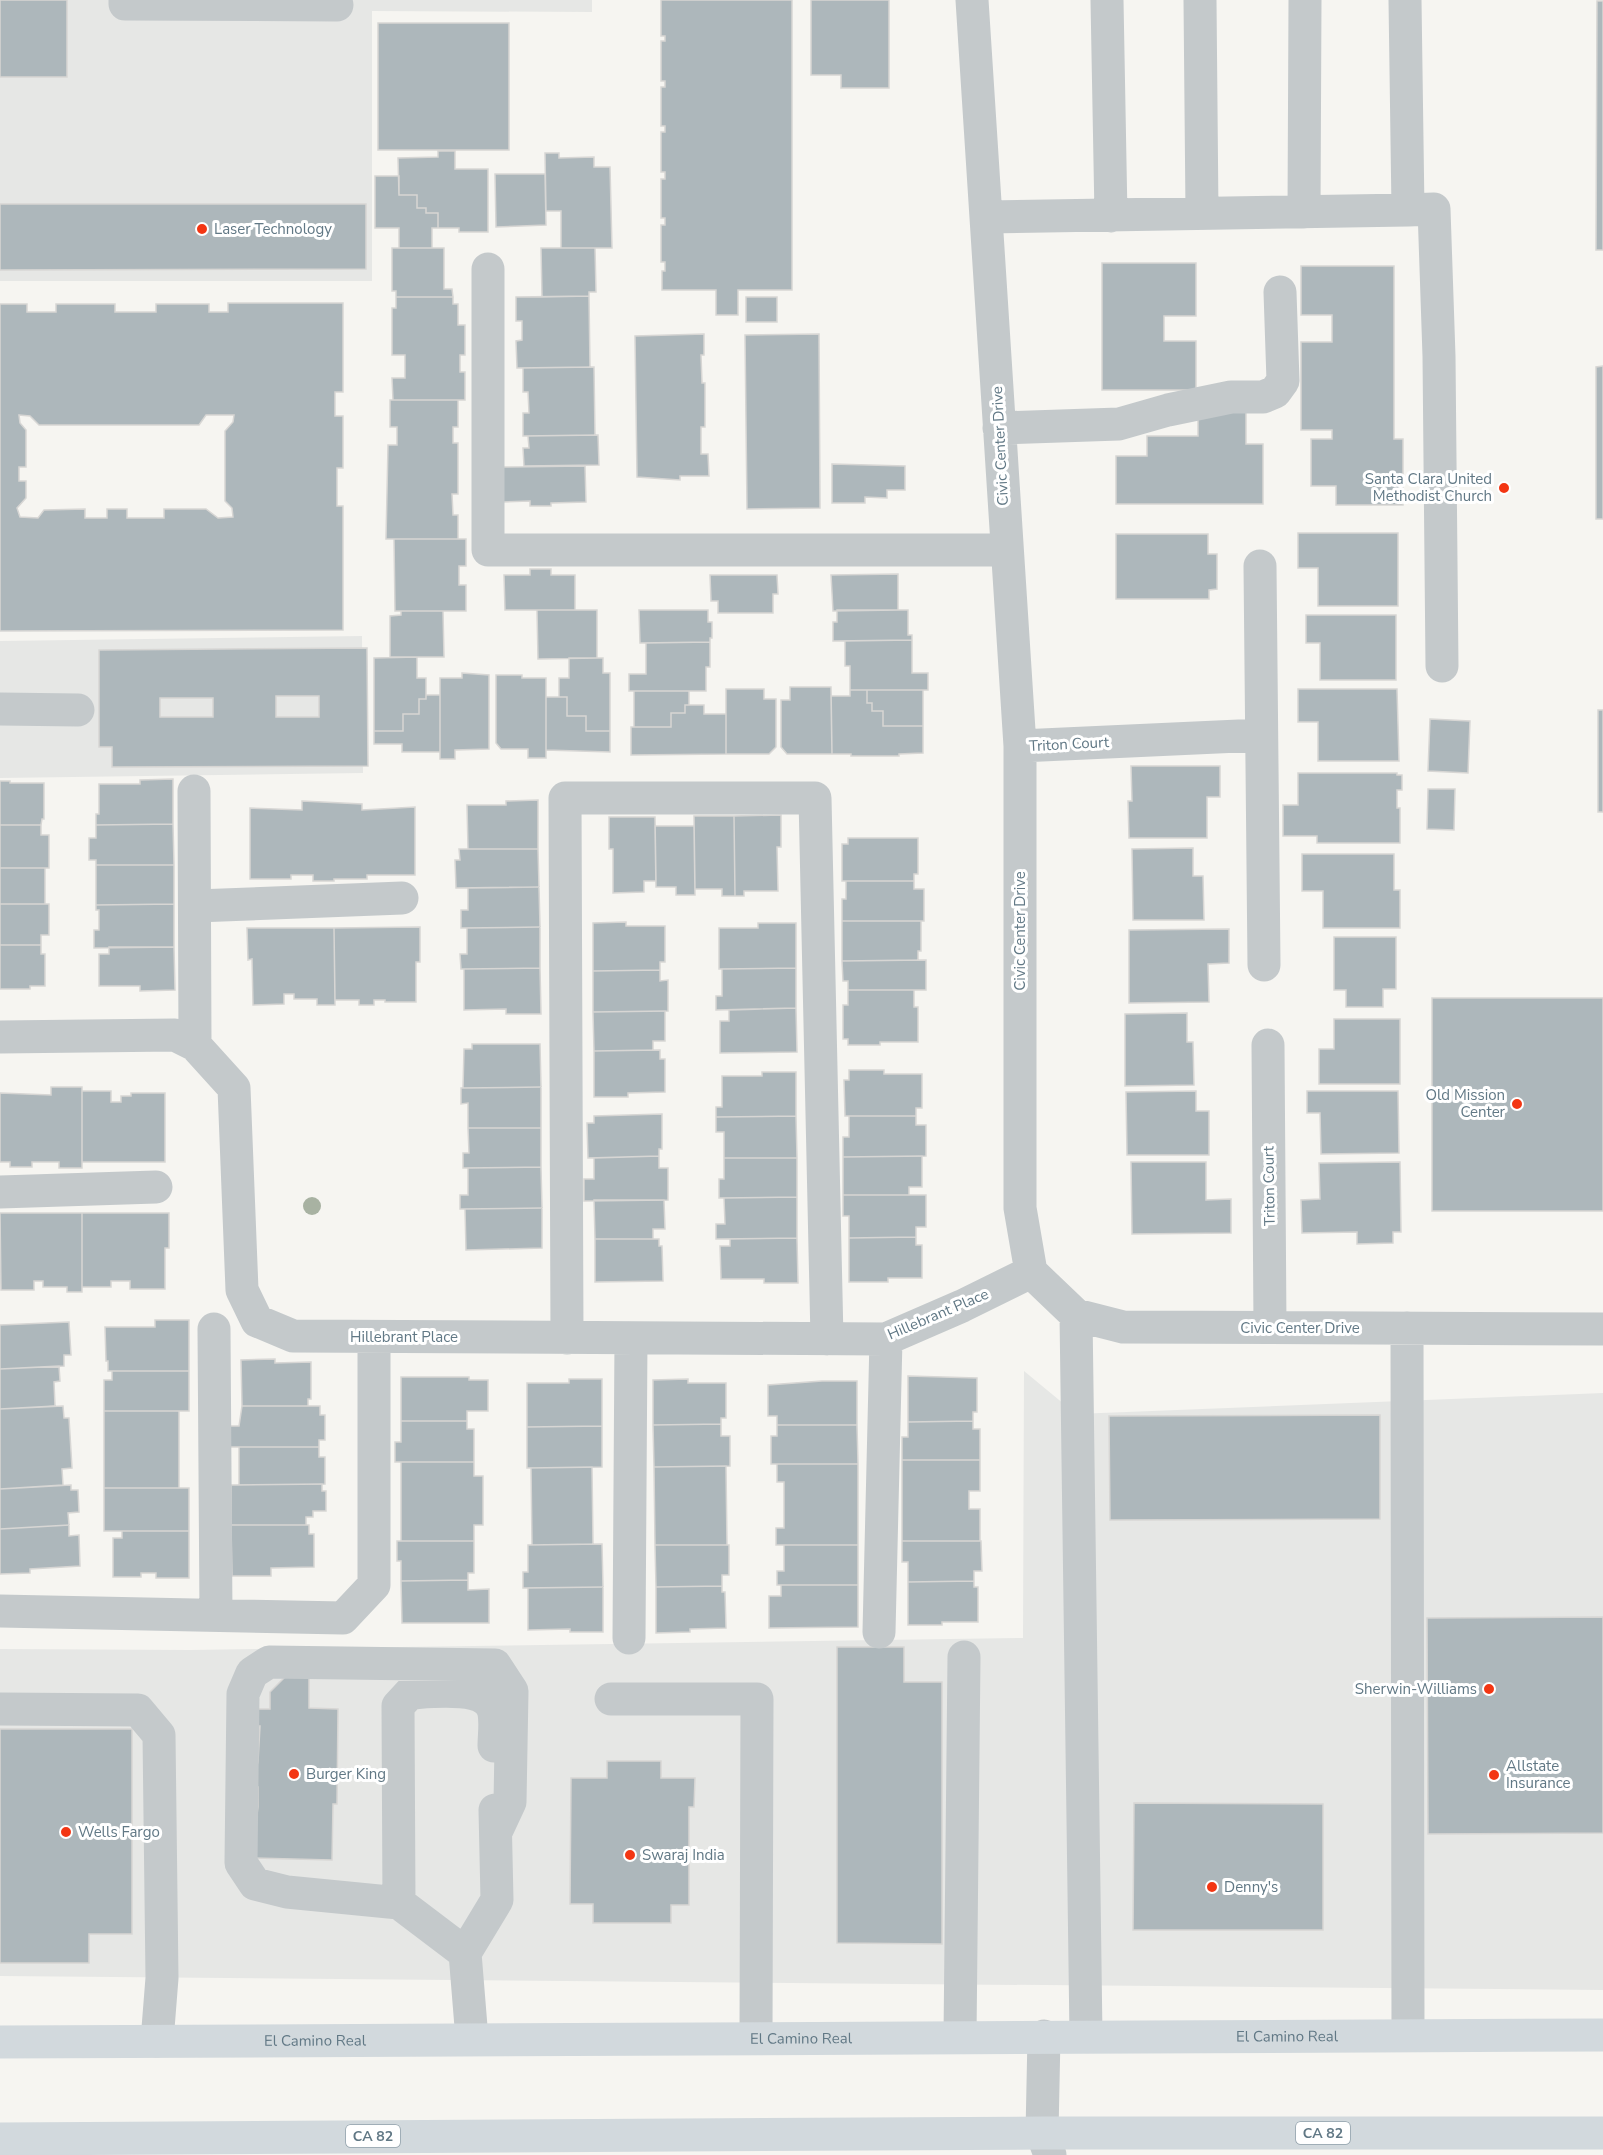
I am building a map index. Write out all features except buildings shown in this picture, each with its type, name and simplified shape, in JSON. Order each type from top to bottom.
[{"type":"main road","name":"El Camino Real","points":[[0,2042],[1603,2034]]},
{"type":"main road","name":"CA 82","points":[[0,2139],[339,2146],[1046,2144],[1603,2133]]},
{"type":"street","points":[[125,0],[125,4],[337,5]]},
{"type":"street","name":"Civic Center Drive","points":[[972,0],[1020,746],[1020,1208],[1031,1272],[1076,1315],[1123,1327],[1603,1329]]},
{"type":"street","points":[[1107,0],[1111,216]]},
{"type":"street","points":[[1200,0],[1202,213]]},
{"type":"street","points":[[1304,212],[1305,0]]},
{"type":"street","points":[[1405,0],[1408,210]]},
{"type":"street","points":[[987,217],[1434,209],[1439,356],[1442,666]]},
{"type":"street","points":[[488,269],[488,550],[1006,550]]},
{"type":"street","points":[[999,428],[1119,424],[1168,410],[1231,397],[1263,397],[1275,392],[1283,381],[1280,292]]},
{"type":"street","points":[[1260,566],[1264,965]]},
{"type":"street","points":[[0,710],[78,710]]},
{"type":"street","name":"Triton Court","points":[[1020,746],[1262,735]]},
{"type":"street","points":[[194,791],[195,1045]]},
{"type":"street","points":[[567,1338],[565,798],[815,798],[827,1339]]},
{"type":"street","points":[[196,906],[402,898]]},
{"type":"street","name":"Hillebrant Place","points":[[0,1037],[175,1035],[195,1045],[234,1088],[242,1290],[257,1321],[293,1336],[886,1339],[962,1306],[1031,1272]]},
{"type":"street","name":"Triton Court","points":[[1268,1045],[1270,1327]]},
{"type":"street","points":[[0,1192],[156,1187]]},
{"type":"street","points":[[1076,1315],[1086,2036]]},
{"type":"street","points":[[1407,1328],[1408,2035]]},
{"type":"street","points":[[214,1329],[216,1615]]},
{"type":"street","points":[[0,1611],[343,1618],[374,1585],[374,1337]]},
{"type":"street","points":[[629,1638],[631,1338]]},
{"type":"street","points":[[879,1632],[886,1339]]},
{"type":"street","points":[[960,2037],[964,1657]]},
{"type":"street","points":[[465,1953],[399,1902],[287,1892],[255,1884],[241,1863],[243,1694],[252,1673],[269,1662],[495,1665],[512,1692],[510,1802],[496,1832]]},
{"type":"street","points":[[399,1902],[398,1706],[410,1693],[460,1691],[486,1700],[494,1711],[497,1900],[465,1953],[472,2039]]},
{"type":"street","points":[[611,1699],[757,1699],[756,2037]]},
{"type":"street","points":[[0,1709],[138,1710],[159,1735],[162,1978],[158,2041]]},
{"type":"street","points":[[1044,2036],[1046,2144]]},
{"type":"shaded area","points":[[0,0],[592,0],[592,12],[372,11],[372,281],[0,281]]},
{"type":"shaded area","points":[[362,636],[363,773],[0,778],[0,641]]},
{"type":"shaded area","points":[[1024,1371],[1076,1414],[1603,1393],[1603,1990],[0,1976],[0,1649],[190,1650],[1023,1638]]},
{"type":"place","name":"Laser Technology","points":[[202,229]]},
{"type":"place","name":"Santa Clara United Methodist Church","points":[[1504,488]]},
{"type":"place","name":"Old Mission Center","points":[[1517,1104]]},
{"type":"place","name":"Sherwin-Williams","points":[[1489,1689]]},
{"type":"place","name":"Burger King","points":[[294,1774]]},
{"type":"place","name":"Allstate Insurance","points":[[1494,1775]]},
{"type":"place","name":"Wells Fargo","points":[[66,1832]]},
{"type":"place","name":"Swaraj India","points":[[630,1855]]},
{"type":"place","name":"Denny's","points":[[1212,1887]]}]
